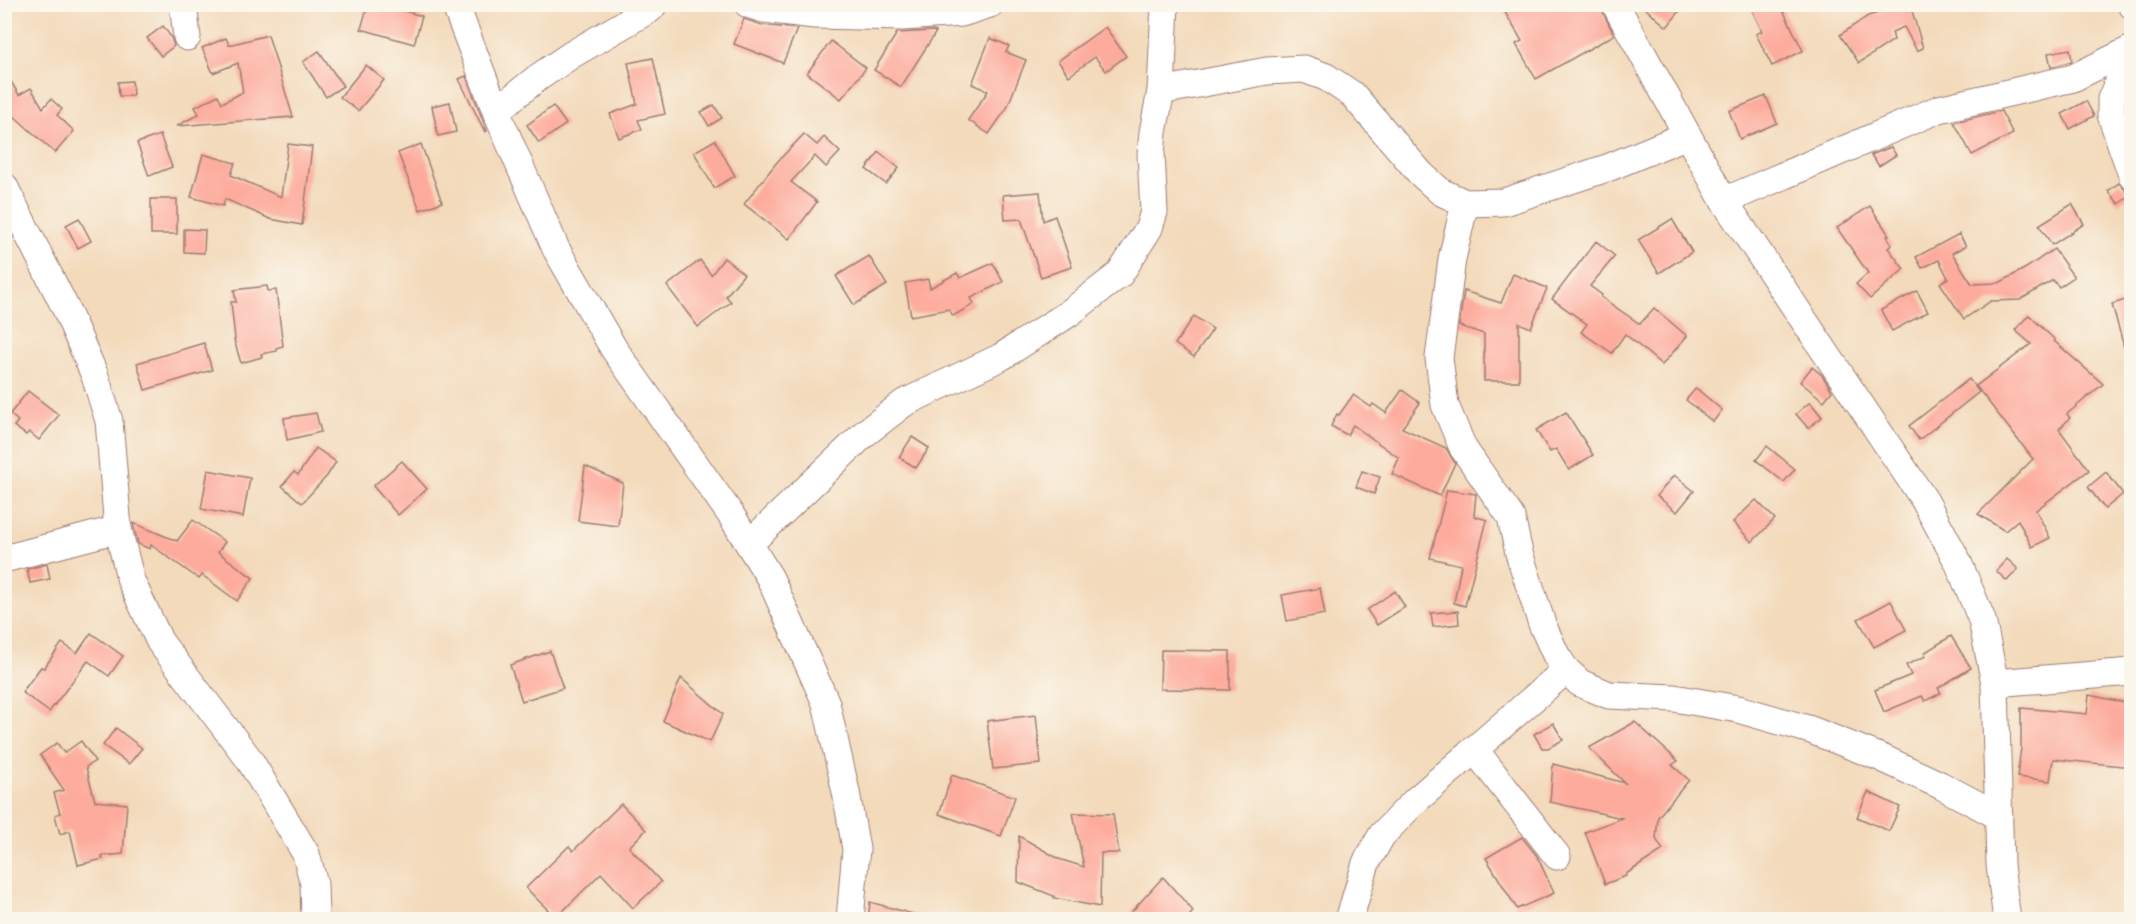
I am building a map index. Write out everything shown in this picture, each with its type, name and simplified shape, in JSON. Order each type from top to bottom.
[{"type":"street","points":[[183,4],[187,37]]},
{"type":"street","points":[[455,4],[496,111],[556,249],[614,349],[770,578],[826,703],[856,849],[850,920]]},
{"type":"street","points":[[496,111],[571,54],[650,9],[654,4]]},
{"type":"street","points":[[748,4],[764,9],[815,15],[903,17],[962,13],[990,4]]},
{"type":"street","points":[[749,544],[864,434],[904,403],[1001,357],[1068,314],[1120,274],[1149,228],[1154,212],[1152,132],[1161,91],[1165,4]]},
{"type":"street","points":[[1615,4],[1724,201],[1925,501],[1958,562],[1982,620],[1995,683],[2000,866],[2007,920]]},
{"type":"street","points":[[1724,201],[1939,109],[2073,78],[2132,50]]},
{"type":"street","points":[[2132,50],[2111,99],[2111,114],[2132,175]]},
{"type":"street","points":[[1161,91],[1267,71],[1304,69],[1326,78],[1353,95],[1421,174],[1441,192],[1465,203],[1504,202],[1610,167],[1687,135]]},
{"type":"street","points":[[4,186],[66,309],[109,421],[118,529],[131,580],[160,642],[249,759],[306,854],[314,884],[315,920]]},
{"type":"street","points":[[1465,203],[1452,260],[1439,358],[1445,405],[1463,447],[1511,517],[1519,554],[1542,624],[1556,655],[1566,670],[1580,683],[1610,695],[1674,698],[1738,710],[1811,730],[1940,784],[1999,816]]},
{"type":"street","points":[[4,559],[118,529]]},
{"type":"street","points":[[1349,920],[1366,863],[1382,836],[1414,802],[1566,670]]},
{"type":"street","points":[[1995,683],[2132,672]]},
{"type":"street","points":[[1475,750],[1557,856]]},
{"type":"building","points":[[368,4],[381,4],[422,16],[414,44],[361,29]]},
{"type":"building","points":[[1500,4],[1599,4],[1614,35],[1536,79],[1516,44],[1522,41]]},
{"type":"building","points":[[1640,4],[1670,4],[1679,12],[1667,27]]},
{"type":"building","points":[[1749,4],[1780,4],[1803,51],[1772,66],[1756,34],[1762,31]]},
{"type":"building","points":[[1910,4],[1923,48],[1917,51],[1904,27],[1892,32],[1894,40],[1859,63],[1840,35],[1868,16]]},
{"type":"building","points":[[744,19],[762,25],[797,29],[783,63],[734,44]]},
{"type":"building","points":[[163,26],[174,46],[161,56],[147,38]]},
{"type":"building","points":[[1105,27],[1126,56],[1106,71],[1095,57],[1069,76],[1058,61]]},
{"type":"building","points":[[936,32],[901,87],[874,70],[897,33]]},
{"type":"building","points":[[268,35],[293,117],[177,126],[199,114],[195,107],[218,95],[222,103],[243,92],[238,63],[213,73],[202,48],[226,38],[229,45]]},
{"type":"building","points":[[990,38],[1009,46],[1006,52],[1026,60],[1007,108],[989,134],[968,120],[988,91],[972,84]]},
{"type":"building","points":[[831,41],[866,68],[841,99],[807,73]]},
{"type":"building","points":[[2070,49],[2072,61],[2051,67],[2048,53]]},
{"type":"building","points":[[319,51],[343,86],[326,97],[303,62]]},
{"type":"building","points":[[653,58],[665,114],[638,120],[642,129],[619,138],[610,114],[637,104],[628,63]]},
{"type":"building","points":[[366,65],[384,80],[358,111],[340,97]]},
{"type":"building","points":[[4,70],[19,95],[31,88],[43,108],[51,99],[62,109],[57,115],[74,131],[55,153],[4,107]]},
{"type":"building","points":[[466,76],[487,131],[485,132],[459,79]]},
{"type":"building","points":[[132,81],[133,96],[119,96],[118,82]]},
{"type":"building","points":[[1766,96],[1777,123],[1740,139],[1729,111]]},
{"type":"building","points":[[2086,101],[2094,116],[2070,129],[2062,114]]},
{"type":"building","points":[[450,102],[456,132],[438,136],[432,106]]},
{"type":"building","points":[[714,105],[722,118],[709,126],[701,112]]},
{"type":"building","points":[[553,106],[566,124],[539,143],[527,125]]},
{"type":"building","points":[[2001,111],[2013,134],[1972,155],[1954,122]]},
{"type":"building","points":[[804,134],[817,145],[824,137],[840,152],[826,167],[815,156],[791,182],[817,202],[789,239],[744,204],[777,162]]},
{"type":"building","points":[[160,135],[172,167],[149,176],[137,143]]},
{"type":"building","points":[[715,140],[735,176],[714,188],[694,152]]},
{"type":"building","points":[[288,144],[312,147],[302,225],[270,219],[225,199],[223,206],[191,197],[203,154],[235,163],[231,175],[281,197]]},
{"type":"building","points":[[421,144],[442,202],[420,210],[398,153]]},
{"type":"building","points":[[1891,147],[1896,155],[1879,166],[1871,155]]},
{"type":"building","points":[[879,152],[899,168],[886,184],[866,169]]},
{"type":"building","points":[[2119,183],[2130,195],[2119,204],[2108,191]]},
{"type":"building","points":[[1040,192],[1043,221],[1055,216],[1072,267],[1041,277],[1021,219],[1005,220],[1003,195]]},
{"type":"building","points":[[151,199],[177,199],[177,234],[151,234]]},
{"type":"building","points":[[2072,204],[2084,224],[2052,245],[2039,225]]},
{"type":"building","points":[[1870,206],[1889,235],[1887,236],[1892,245],[1888,248],[1904,269],[1870,299],[1856,284],[1868,273],[1837,228]]},
{"type":"building","points":[[79,218],[91,241],[78,248],[66,225]]},
{"type":"building","points":[[1672,219],[1692,252],[1659,273],[1638,240]]},
{"type":"building","points":[[184,229],[205,230],[204,253],[184,252]]},
{"type":"building","points":[[1959,234],[1966,246],[1952,253],[1972,284],[1999,283],[2054,249],[2074,277],[2059,287],[2053,280],[2020,300],[1991,301],[1964,319],[1940,283],[1948,278],[1939,260],[1922,268],[1916,257]]},
{"type":"building","points":[[1596,241],[1615,256],[1590,286],[1602,295],[1601,297],[1640,324],[1654,308],[1687,336],[1662,365],[1625,334],[1612,353],[1581,332],[1587,324],[1552,299]]},
{"type":"building","points":[[869,256],[887,285],[854,305],[836,276]]},
{"type":"building","points":[[724,258],[744,274],[726,296],[731,302],[698,327],[667,286],[700,260],[711,275]]},
{"type":"building","points":[[993,263],[1003,282],[971,298],[974,304],[953,316],[949,309],[911,316],[905,283],[928,279],[930,288],[957,273],[960,278]]},
{"type":"building","points":[[1513,274],[1547,288],[1531,328],[1519,323],[1519,381],[1484,381],[1484,334],[1459,326],[1464,291],[1501,303]]},
{"type":"building","points":[[267,286],[268,291],[276,290],[283,346],[276,348],[277,351],[261,354],[262,357],[241,363],[234,340],[231,302],[236,302],[234,290]]},
{"type":"building","points":[[1917,291],[1928,312],[1892,331],[1881,310]]},
{"type":"building","points":[[2132,298],[2132,357],[2127,358],[2112,304]]},
{"type":"building","points":[[2029,315],[2054,341],[2103,384],[2067,414],[2070,418],[2059,429],[2089,470],[2036,510],[2050,538],[2032,547],[2018,520],[2005,531],[1978,514],[2033,459],[1976,386],[2031,344],[2015,330]]},
{"type":"building","points":[[1194,316],[1213,329],[1194,357],[1175,344]]},
{"type":"building","points":[[204,343],[212,370],[145,390],[137,363]]},
{"type":"building","points":[[1812,367],[1822,375],[1832,391],[1824,401],[1800,382]]},
{"type":"building","points":[[1969,379],[1979,392],[1919,440],[1909,426]]},
{"type":"building","points":[[1696,388],[1722,410],[1713,422],[1686,400]]},
{"type":"building","points":[[1402,390],[1420,403],[1402,428],[1446,448],[1455,463],[1440,496],[1392,474],[1399,458],[1353,425],[1347,435],[1331,426],[1337,414],[1339,415],[1353,395],[1371,407],[1373,404],[1386,413]]},
{"type":"building","points":[[28,391],[59,415],[39,440],[29,432],[26,435],[14,426],[18,421],[10,414]]},
{"type":"building","points":[[1810,402],[1822,417],[1808,428],[1796,414]]},
{"type":"building","points":[[1566,412],[1593,455],[1569,470],[1556,449],[1550,452],[1536,430]]},
{"type":"building","points":[[316,413],[321,432],[287,440],[284,418]]},
{"type":"building","points":[[912,437],[929,448],[916,468],[899,457]]},
{"type":"building","points":[[1767,446],[1795,469],[1784,482],[1756,460]]},
{"type":"building","points":[[316,448],[336,462],[327,476],[302,503],[282,486],[294,472],[298,475]]},
{"type":"building","points":[[402,461],[427,489],[398,515],[373,486]]},
{"type":"building","points":[[585,466],[623,483],[618,526],[578,521]]},
{"type":"building","points":[[208,470],[250,478],[243,517],[201,509]]},
{"type":"building","points":[[1362,471],[1380,477],[1374,494],[1356,487]]},
{"type":"building","points":[[2106,472],[2123,494],[2105,509],[2088,487]]},
{"type":"building","points":[[1674,475],[1694,491],[1677,512],[1657,496]]},
{"type":"building","points":[[1447,490],[1476,494],[1474,516],[1487,520],[1465,606],[1454,603],[1461,565],[1430,558]]},
{"type":"building","points":[[1756,500],[1775,519],[1752,542],[1733,522]]},
{"type":"building","points":[[193,520],[225,542],[218,552],[253,578],[237,601],[202,575],[199,579],[151,545],[150,549],[138,544],[133,523],[177,541]]},
{"type":"building","points":[[2007,559],[2018,569],[2007,581],[1996,571]]},
{"type":"building","points":[[47,564],[50,579],[30,583],[27,569]]},
{"type":"building","points":[[1320,588],[1325,614],[1287,621],[1282,595]]},
{"type":"building","points":[[1395,591],[1405,607],[1377,625],[1367,610]]},
{"type":"building","points":[[1891,601],[1906,630],[1874,647],[1858,619]]},
{"type":"building","points":[[1458,611],[1459,624],[1433,627],[1431,613]]},
{"type":"building","points":[[91,633],[123,656],[109,676],[88,661],[49,712],[22,692],[41,667],[44,668],[62,643],[77,653]]},
{"type":"building","points":[[1951,636],[1971,668],[1938,688],[1941,693],[1925,701],[1922,696],[1884,712],[1875,690],[1911,675],[1906,665],[1926,656],[1924,653]]},
{"type":"building","points":[[1161,650],[1230,651],[1230,690],[1160,689]]},
{"type":"building","points":[[550,651],[563,688],[522,701],[510,665]]},
{"type":"building","points":[[681,678],[723,714],[710,742],[663,721]]},
{"type":"building","points":[[2089,695],[2132,704],[2132,767],[2053,759],[2050,781],[2017,777],[2021,748],[2021,708],[2087,714]]},
{"type":"building","points":[[1036,715],[1041,764],[993,769],[987,721]]},
{"type":"building","points":[[1635,722],[1678,761],[1672,765],[1689,780],[1658,817],[1656,839],[1663,850],[1626,876],[1605,884],[1585,832],[1622,818],[1550,802],[1553,764],[1625,783],[1589,748]]},
{"type":"building","points":[[1553,723],[1563,740],[1548,748],[1542,748],[1534,734]]},
{"type":"building","points":[[116,728],[142,748],[129,764],[103,745]]},
{"type":"building","points":[[81,741],[95,761],[86,767],[95,801],[127,804],[123,854],[102,856],[103,859],[78,865],[70,831],[60,834],[55,815],[60,813],[54,793],[64,790],[40,755],[57,743],[64,753]]},
{"type":"building","points":[[952,775],[1015,797],[1001,836],[939,814]]},
{"type":"building","points":[[1868,792],[1900,807],[1889,831],[1857,817]]},
{"type":"building","points":[[621,804],[646,830],[629,847],[661,882],[633,908],[601,873],[556,918],[526,888],[569,846],[573,851]]},
{"type":"building","points":[[1073,813],[1113,814],[1119,853],[1101,853],[1100,907],[1054,898],[1054,896],[1018,882],[1019,836],[1059,859],[1084,867]]},
{"type":"building","points":[[1522,837],[1537,856],[1554,893],[1517,909],[1486,858]]},
{"type":"building","points":[[1163,877],[1193,911],[1187,920],[1124,920]]},
{"type":"building","points":[[870,902],[916,915],[915,920],[868,920]]}]
